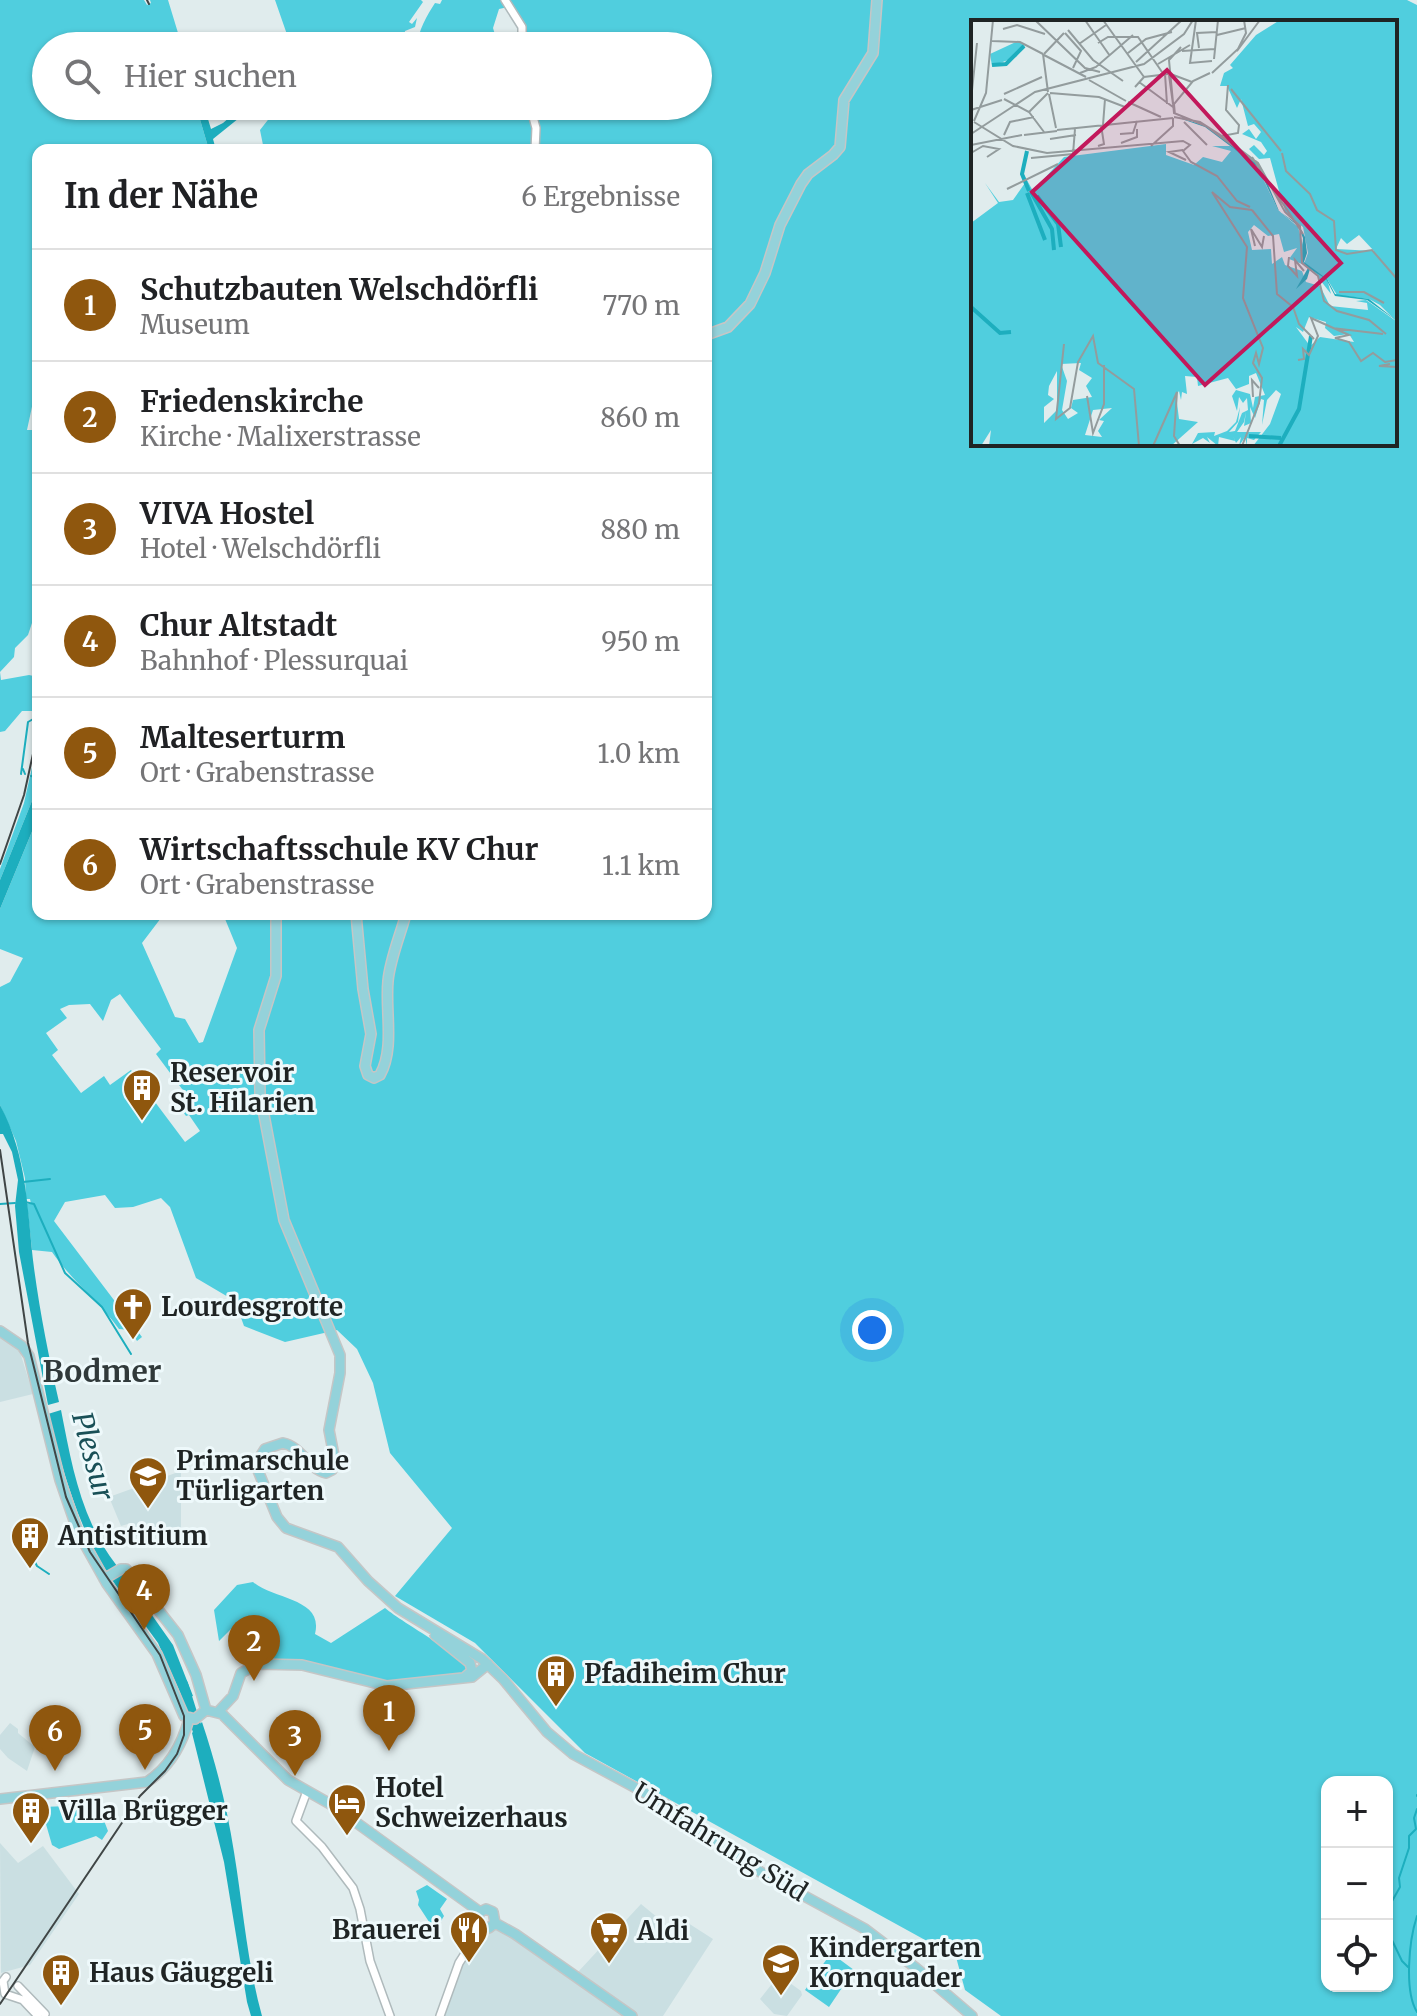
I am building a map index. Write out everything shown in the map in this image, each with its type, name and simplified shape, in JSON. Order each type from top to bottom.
[{"type":"main road","points":[[712,333],[728,327],[750,304],[765,273],[780,225],[801,184],[808,174],[840,147],[844,100],[873,53],[877,0]]},
{"type":"main road","points":[[276,920],[276,976],[259,1030],[260,1100],[283,1215],[337,1345],[341,1365],[329,1426],[334,1468],[322,1473],[293,1447],[278,1443],[261,1454],[258,1472],[282,1524],[294,1532],[338,1547],[376,1589],[470,1663],[472,1671],[465,1677]]},
{"type":"main road","points":[[357,920],[371,1034],[365,1069],[368,1075],[376,1078],[385,1065],[389,973],[404,920]]},
{"type":"main road","points":[[0,1331],[24,1348],[29,1356],[67,1501],[84,1544],[193,1711]]},
{"type":"main road","points":[[0,1799],[42,1792],[143,1784],[158,1774],[174,1756],[193,1711],[196,1675],[178,1635],[123,1569],[107,1578]]},
{"type":"main road","name":"Umfahrung Süd","points":[[423,1625],[465,1647],[488,1664],[547,1732],[573,1754],[662,1802],[762,1873],[865,1929],[972,2016]]},
{"type":"main road","points":[[218,1712],[233,1696],[241,1673],[262,1664],[302,1665],[382,1686],[476,1675],[488,1664]]},
{"type":"main road","points":[[193,1711],[218,1712],[275,1770],[332,1805],[480,1912]]},
{"type":"main road","points":[[486,1909],[493,1912],[495,1923],[489,1928],[482,1927],[477,1920],[480,1912],[486,1909]]},
{"type":"main road","points":[[495,1923],[632,2016]]},
{"type":"street","points":[[505,0],[523,32]]},
{"type":"street","points":[[534,120],[535,144]]},
{"type":"street","points":[[307,1791],[296,1821],[319,1843],[353,1888],[370,1961],[390,2016]]},
{"type":"street","points":[[440,2016],[459,1963],[482,1927]]},
{"type":"street","points":[[4,1973],[15,1977],[18,1986],[44,2016],[28,2004],[5,1994],[4,1973]]},
{"type":"street","points":[[14,1997],[18,1986]]},
{"type":"shaded area","points":[[0,0],[144,0],[147,5],[151,3],[150,0],[168,0],[178,32],[32,32],[32,120],[200,120],[207,144],[32,144],[32,407],[27,430],[32,430],[32,623],[28,635],[15,648],[14,657],[0,672]]},
{"type":"shaded area","points":[[275,0],[423,2],[409,22],[412,24],[417,18],[415,27],[405,32],[286,32]]},
{"type":"shaded area","points":[[442,0],[1407,0],[1417,5],[1417,2016],[1001,2016],[965,1990],[956,1957],[585,1753],[475,1643],[395,1596],[452,1528],[390,1453],[373,1383],[357,1349],[337,1330],[285,1342],[244,1326],[235,1301],[196,1278],[170,1207],[161,1198],[133,1207],[115,1208],[105,1195],[65,1202],[54,1221],[142,1337],[137,1341],[130,1330],[119,1329],[52,1252],[32,1250],[27,1204],[31,1204],[30,1199],[26,1199],[25,1178],[16,1141],[0,1105],[0,987],[10,982],[23,958],[0,949],[0,909],[32,832],[32,920],[159,920],[142,943],[175,1017],[185,1019],[199,1043],[203,1042],[237,948],[225,920],[712,920],[712,144],[263,144],[260,130],[268,120],[712,120],[712,32],[523,32],[508,7],[499,9],[494,32],[420,32],[435,3],[440,4]],"holes":[[[120,994],[161,1049],[156,1054],[188,1097],[178,1105],[200,1131],[185,1142],[131,1070],[110,1085],[104,1076],[81,1093],[52,1055],[58,1050],[46,1033],[67,1018],[60,1009],[69,1005],[90,1004],[103,1021],[111,1000]]]},
{"type":"shaded area","points":[[200,120],[208,120],[211,129],[227,120],[237,120],[213,139],[214,144],[207,144]]},
{"type":"shaded area","points":[[0,672],[1,680],[32,676],[32,711],[22,711],[5,731],[0,732]]},
{"type":"shaded area","points":[[32,768],[32,801],[0,880],[0,869],[24,803]]},
{"type":"shaded area","points":[[32,801],[32,832],[0,909],[0,880]]},
{"type":"shaded area","points":[[0,1105],[16,1144],[25,1185],[39,1302],[59,1402],[48,1405],[19,1252],[15,1206],[18,1180],[12,1152],[3,1134],[0,1134]]},
{"type":"shaded area","points":[[0,1334],[20,1352],[33,1394],[0,1402]]},
{"type":"shaded area","points":[[61,1410],[86,1511],[117,1566],[107,1572],[79,1515],[59,1455],[48,1414]]},
{"type":"shaded area","name":"Primarschule Türligarten","points":[[181,1471],[181,1529],[153,1529],[152,1535],[138,1538],[128,1524],[121,1526],[109,1497]]},
{"type":"shaded area","points":[[123,1574],[173,1645],[193,1696],[183,1699],[158,1643],[112,1580]]},
{"type":"shaded area","points":[[253,1582],[305,1606],[316,1622],[315,1634],[331,1643],[385,1608],[457,1658],[470,1674],[396,1686],[302,1665],[253,1665],[245,1649],[248,1645],[231,1629],[219,1641],[214,1610],[237,1585]]},
{"type":"shaded area","points":[[202,1722],[228,1819],[249,1955],[262,2016],[251,2016],[247,2002],[224,1862],[192,1733]]},
{"type":"shaded area","points":[[10,1723],[35,1747],[27,1771],[0,1749],[0,1735]]},
{"type":"shaded area","points":[[98,1805],[108,1831],[102,1840],[96,1836],[59,1849],[52,1845],[41,1807]]},
{"type":"shaded area","points":[[0,1843],[18,1863],[43,1846],[79,1894],[30,1965],[1,1973]]},
{"type":"shaded area","points":[[427,1885],[447,1899],[440,1909],[444,1916],[435,1931],[418,1905],[416,1891]]},
{"type":"shaded area","points":[[641,1904],[669,1927],[677,1916],[713,1939],[663,2016],[442,2016],[460,1965],[491,1918],[578,1972]]},
{"type":"shaded area","points":[[831,1953],[854,1970],[829,2007],[805,1990]]},
{"type":"shaded area","name":"Kindergarten Kornquader","points":[[779,1975],[802,1995],[787,2016],[774,2014],[760,1999]]},
{"type":"waterway","points":[[21,774],[28,722],[32,720]]},
{"type":"waterway","points":[[23,769],[25,774]]},
{"type":"waterway","points":[[23,1182],[50,1179]]},
{"type":"waterway","points":[[25,1202],[34,1204],[65,1273],[102,1307],[131,1354]]},
{"type":"waterway","points":[[0,1204],[15,1203]]},
{"type":"waterway","points":[[30,1550],[32,1533]]},
{"type":"waterway","points":[[32,1556],[37,1566],[49,1574]]},
{"type":"waterway","name":"Plessur","points":[[183,1684],[200,1738]]},
{"type":"waterway","points":[[1408,1967],[1390,1936],[1391,1903],[1400,1887],[1399,1878],[1409,1848],[1409,1836],[1416,1829],[1414,1818],[1417,1809]]},
{"type":"waterway","points":[[1417,1916],[1409,1965],[1410,1992],[1417,2012]]},
{"type":"railway","points":[[147,0],[149,4]]},
{"type":"railway","points":[[0,864],[24,795],[32,758]]},
{"type":"railway","points":[[0,1150],[28,1343],[66,1497],[90,1552],[160,1655],[184,1716],[184,1735],[177,1754],[140,1796],[0,2004]]},
{"type":"place","name":"Reservoir St. Hilarien","points":[[142,1122]]},
{"type":"place","name":"Lourdesgrotte","points":[[133,1341]]},
{"type":"place","name":"Primarschule Türligarten","points":[[148,1510]]},
{"type":"place","name":"Antistitium","points":[[30,1570]]},
{"type":"place","name":"Chur Altstadt","points":[[144,1630]]},
{"type":"place","name":"Friedenskirche","points":[[254,1681]]},
{"type":"place","name":"Pfadiheim Chur","points":[[556,1708]]},
{"type":"place","name":"Schutzbauten Welschdörfli","points":[[389,1751]]},
{"type":"place","name":"Malteserturm","points":[[145,1770]]},
{"type":"place","name":"Wirtschaftsschule KV Chur","points":[[55,1771]]},
{"type":"place","name":"VIVA Hostel","points":[[295,1776]]},
{"type":"place","name":"Hotel Schweizerhaus","points":[[347,1837]]},
{"type":"place","name":"Villa Brügger","points":[[31,1845]]},
{"type":"place","name":"Brauerei","points":[[469,1964]]},
{"type":"place","name":"Aldi","points":[[609,1965]]},
{"type":"place","name":"Kindergarten Kornquader","points":[[781,1997]]},
{"type":"place","name":"Haus Gäuggeli","points":[[61,2007]]},
{"type":"district","name":"Bodmer","points":[[102,1372]]}]
